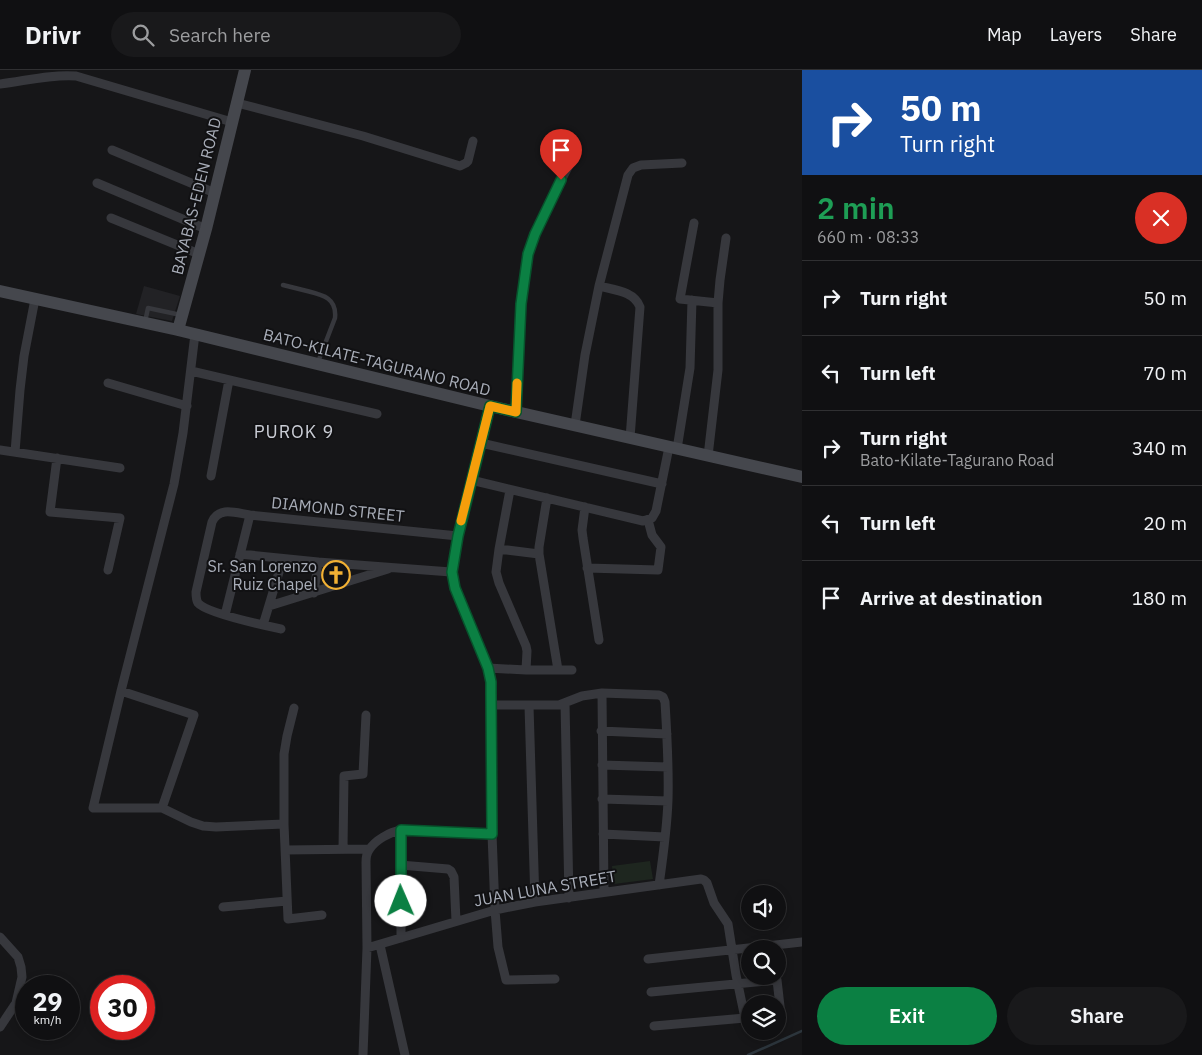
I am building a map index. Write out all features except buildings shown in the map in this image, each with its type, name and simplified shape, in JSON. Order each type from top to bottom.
[{"type":"street","name":"BAYABAS-EDEN ROAD","points":[[178,330],[206,229],[245,70]]},
{"type":"street","points":[[0,84],[46,77],[76,76],[232,122]]},
{"type":"street","points":[[237,104],[354,134],[460,166],[468,161],[473,141]]},
{"type":"street","points":[[112,150],[215,193]]},
{"type":"street","points":[[516,412],[521,304],[528,254],[535,234],[577,150]]},
{"type":"street","points":[[575,425],[584,355],[599,286],[630,171],[641,165],[682,163]]},
{"type":"street","points":[[97,183],[206,229]]},
{"type":"street","points":[[111,218],[199,254]]},
{"type":"street","points":[[694,223],[680,299],[718,303]]},
{"type":"street","points":[[708,456],[718,370],[718,303],[726,238]]},
{"type":"street","points":[[599,286],[631,294],[640,307],[630,438]]},
{"type":"street","name":"BATO-KILATE-TAGURANO ROAD","points":[[0,291],[178,330],[490,406],[802,477]]},
{"type":"street","points":[[15,452],[24,356],[35,299]]},
{"type":"street","points":[[471,480],[637,520],[643,521],[652,518],[656,511],[673,448],[690,368],[692,300]]},
{"type":"street","points":[[195,334],[187,406],[174,484],[93,808],[162,808],[204,826],[216,828],[284,824]]},
{"type":"street","points":[[191,371],[377,414]]},
{"type":"street","points":[[210,476],[229,380]]},
{"type":"street","points":[[108,383],[187,406]]},
{"type":"street","points":[[490,406],[458,536],[452,572],[455,588],[488,668],[491,682],[492,834],[495,910],[498,946],[506,980],[555,979]]},
{"type":"street","points":[[481,443],[662,484]]},
{"type":"street","points":[[0,450],[120,468]]},
{"type":"street","points":[[57,458],[50,512],[120,518],[108,570]]},
{"type":"street","points":[[510,490],[496,572],[526,646],[526,670]]},
{"type":"street","points":[[547,498],[538,554],[558,670]]},
{"type":"street","points":[[585,507],[582,530],[599,640]]},
{"type":"street","name":"DIAMOND STREET","points":[[225,615],[204,608],[199,604],[196,596],[212,522],[216,515],[222,512],[458,536]]},
{"type":"street","points":[[250,515],[225,615],[282,630]]},
{"type":"street","points":[[587,568],[658,570],[661,546],[652,535],[648,520]]},
{"type":"street","points":[[499,549],[538,554]]},
{"type":"street","points":[[240,554],[452,572]]},
{"type":"street","points":[[263,625],[282,559]]},
{"type":"street","points":[[314,593],[318,562]]},
{"type":"street","points":[[269,606],[393,567]]},
{"type":"street","points":[[488,668],[572,670]]},
{"type":"street","points":[[121,691],[194,715],[162,808]]},
{"type":"street","points":[[491,705],[559,705],[582,696],[602,693],[663,697],[667,734],[668,801],[659,885]]},
{"type":"street","points":[[602,693],[604,892]]},
{"type":"street","points":[[566,703],[569,898]]},
{"type":"street","points":[[529,706],[536,902]]},
{"type":"street","points":[[294,708],[284,754],[284,824],[288,919],[322,915]]},
{"type":"street","points":[[343,849],[344,776],[363,774],[366,715]]},
{"type":"street","points":[[602,731],[667,734]]},
{"type":"street","points":[[602,765],[668,766]]},
{"type":"street","points":[[602,799],[668,801]]},
{"type":"street","points":[[285,850],[369,849],[388,834],[401,830],[492,834]]},
{"type":"street","points":[[401,830],[401,938]]},
{"type":"street","points":[[603,834],[665,837]]},
{"type":"street","points":[[363,1055],[366,862],[369,849]]},
{"type":"street","points":[[400,864],[444,868],[451,871],[454,877],[456,921]]},
{"type":"street","name":"JUAN LUNA STREET","points":[[366,948],[495,910],[604,892],[704,880],[707,883],[714,903],[728,924],[745,1018],[654,1026]]},
{"type":"street","points":[[223,907],[287,901]]},
{"type":"street","points":[[0,937],[18,958],[22,976],[16,1003],[0,1027]]},
{"type":"street","points":[[648,959],[802,942]]},
{"type":"street","points":[[380,944],[405,1055]]},
{"type":"street","points":[[651,992],[777,980],[779,995]]},
{"type":"lane","points":[[283,285],[323,295],[334,305],[335,318],[318,364]]},
{"type":"lane","points":[[144,323],[148,308],[182,315]]},
{"type":"shaded area","points":[[144,286],[180,296],[172,321],[136,314]]},
{"type":"shaded area","points":[[650,861],[653,879],[614,884],[612,866]]},
{"type":"waterway","points":[[748,1055],[802,1031]]},
{"type":"slow traffic","points":[[461,521],[490,406],[516,412],[517,383]]},
{"type":"place","name":"Sr. San Lorenzo Ruiz Chapel","points":[[336,575]]},
{"type":"district","name":"PUROK 9","points":[[294,432]]},
{"type":"route","points":[[401,901],[401,830],[492,834],[490,674],[455,588],[452,572],[458,536],[490,406],[516,412],[521,304],[528,254],[535,234],[561,180]]}]
